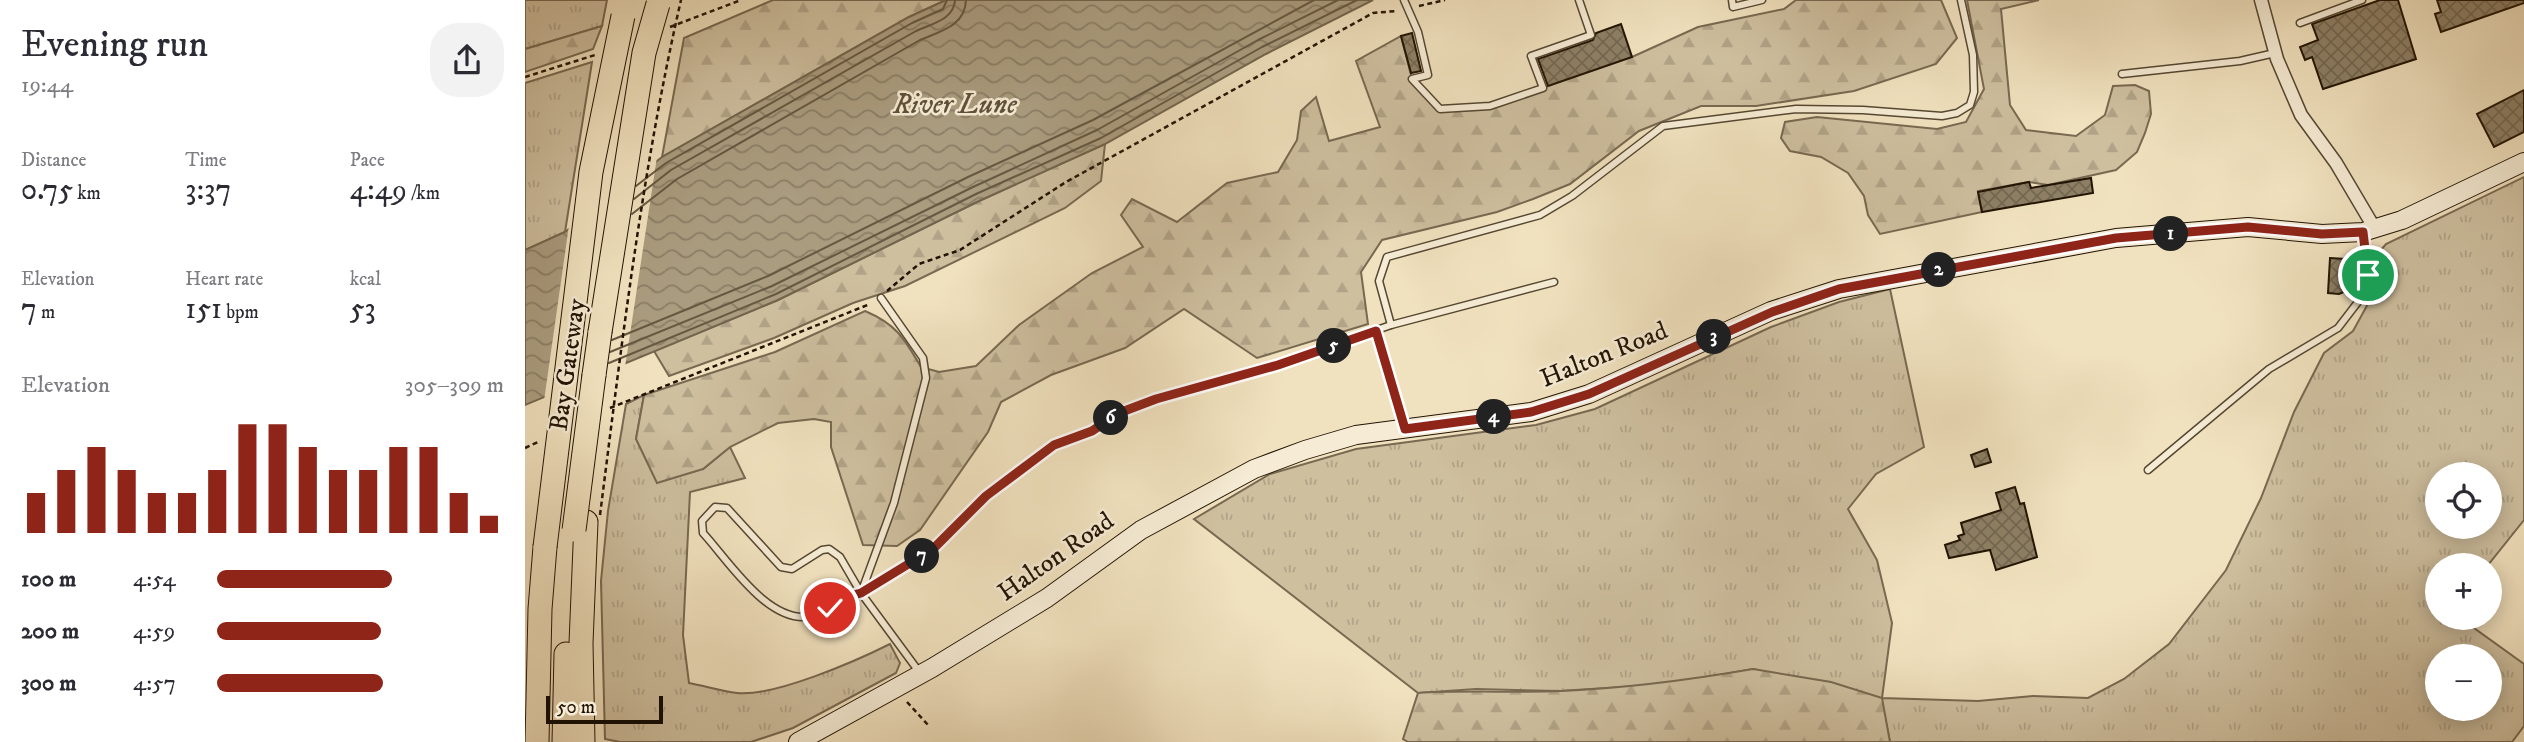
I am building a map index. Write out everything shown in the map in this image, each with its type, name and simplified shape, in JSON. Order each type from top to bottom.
[{"type":"highway","name":"Bay Gateway","points":[[573,704],[581,643],[594,375],[627,147],[644,53],[658,2]]},
{"type":"highway","name":"Bay Gateway","points":[[537,742],[545,547],[591,172],[624,8]]},
{"type":"highway","points":[[565,742],[573,704]]},
{"type":"highway","points":[[573,704],[583,742]]},
{"type":"street","points":[[2261,0],[2275,53],[2301,114],[2336,163],[2369,231]]},
{"type":"street","name":"Halton Road","points":[[798,742],[897,688],[1047,598],[1141,530],[1254,469],[1356,435],[1531,412],[1589,394],[1772,312],[1839,289],[2116,238],[2248,227],[2322,234],[2369,231],[2402,220],[2524,162]]},
{"type":"lane","points":[[1404,0],[1429,75],[1412,79],[1440,109],[1490,106],[1543,88],[1531,56],[1591,34],[1579,0]]},
{"type":"lane","points":[[1732,0],[1733,7],[1762,0]]},
{"type":"lane","points":[[1391,325],[1379,281],[1387,257],[1540,215],[1572,196],[1663,126],[1796,110],[1863,110],[1942,116],[1957,113],[1970,105],[1974,92],[1973,55],[1961,0]]},
{"type":"lane","points":[[2300,23],[2363,0]]},
{"type":"lane","points":[[2122,74],[2240,61],[2275,53]]},
{"type":"lane","points":[[2148,470],[2269,369],[2338,328],[2361,298],[2368,275],[2369,231]]},
{"type":"lane","points":[[921,674],[861,593],[840,556],[829,549],[822,550],[792,569],[781,567],[727,508],[715,507],[702,521],[703,533],[749,588],[775,607],[808,617],[846,597],[861,593],[933,549],[986,496],[1054,445],[1092,431],[1119,413],[1156,399],[1278,365],[1391,325],[1554,282]]},
{"type":"lane","points":[[861,593],[894,503],[926,378],[923,358],[881,298]]},
{"type":"lane","points":[[1376,331],[1405,429]]},
{"type":"path","points":[[587,522],[648,165],[681,0]]},
{"type":"path","points":[[602,411],[651,389],[842,317],[881,298],[919,264],[960,250],[1066,183],[1361,19],[1373,13],[1445,0]]},
{"type":"path","points":[[525,448],[545,438]]},
{"type":"path","points":[[897,688],[929,726]]},
{"type":"green space","points":[[525,0],[607,0],[602,26],[525,49]]},
{"type":"green space","points":[[773,0],[946,0],[909,17],[662,157],[684,38]]},
{"type":"green space","points":[[1796,0],[1941,0],[1957,38],[1936,64],[1854,91],[1756,106],[1701,106],[1639,131],[1570,184],[1497,212],[1382,240],[1361,272],[1368,324],[1257,358],[1184,309],[1125,348],[1051,375],[1001,402],[988,432],[920,530],[897,546],[863,545],[831,447],[831,422],[814,419],[778,423],[730,447],[703,469],[657,483],[636,439],[644,395],[775,352],[865,311],[884,321],[898,333],[921,367],[939,372],[976,366],[1019,325],[1092,273],[1143,247],[1121,215],[1132,199],[1177,222],[1227,183],[1278,172],[1297,140],[1301,111],[1316,97],[1329,141],[1380,127],[1356,61],[1401,36],[1412,79],[1440,109],[1490,106],[1632,57],[1698,27],[1784,9]]},
{"type":"green space","points":[[1967,0],[2039,0],[2001,9],[2010,105],[2026,130],[2076,136],[2105,115],[2113,86],[2135,85],[2149,91],[2151,114],[2145,133],[2137,152],[2116,170],[2048,185],[2029,182],[1978,191],[1982,212],[1880,234],[1868,215],[1864,196],[1848,173],[1821,157],[1790,151],[1781,138],[1785,122],[1817,117],[1937,129],[1966,122],[1984,89]]},
{"type":"green space","points":[[602,26],[593,49],[525,72],[525,49]]},
{"type":"green space","points":[[592,62],[565,232],[525,250],[525,83]]},
{"type":"green space","points":[[1105,144],[1101,181],[1065,208],[905,286],[853,303],[774,338],[669,376],[654,351],[778,300],[979,201]]},
{"type":"green space","points":[[2524,177],[2524,520],[2498,553],[2425,553],[2425,630],[2477,630],[2496,644],[2425,644],[2425,721],[2502,721],[2502,648],[2524,664],[2524,726],[2512,742],[1890,742],[1881,698],[1753,669],[1669,684],[1560,691],[1476,689],[1418,693],[1194,519],[1270,474],[1356,449],[1536,425],[1595,409],[1771,327],[1839,302],[1890,289],[1924,447],[1876,474],[1848,509],[1877,560],[1892,623],[1882,698],[1978,701],[2033,696],[2088,698],[2124,679],[2169,644],[2226,570],[2261,498],[2294,412],[2324,353],[2353,331],[2369,302],[2380,251],[2386,244]]},
{"type":"green space","points":[[644,395],[636,439],[703,469],[730,447],[745,478],[690,492],[683,635],[689,683],[737,693],[753,693],[793,684],[890,644],[900,663],[896,673],[793,728],[751,742],[620,742],[605,739],[601,581],[608,511],[626,404]]},
{"type":"green space","points":[[1753,669],[1831,682],[1882,698],[1890,742],[1408,742],[1403,739],[1418,693],[1586,690]]},
{"type":"water","name":"River Lune","points":[[946,0],[1373,0],[1266,54],[1105,144],[979,201],[778,300],[525,405],[525,250],[565,232],[662,157],[909,17]]},
{"type":"pier","points":[[657,157],[625,367],[544,401],[569,225]]},
{"type":"building","points":[[2380,0],[2398,0],[2416,59],[2323,89],[2312,57],[2305,60],[2300,47],[2318,40],[2312,24]]},
{"type":"building","points":[[2437,0],[2524,0],[2524,3],[2441,32],[2435,14],[2441,12]]},
{"type":"building","points":[[1621,24],[1632,57],[1548,86],[1538,59],[1593,40],[1596,33]]},
{"type":"building","points":[[1412,33],[1421,71],[1411,73],[1401,36]]},
{"type":"building","points":[[2524,90],[2524,132],[2494,147],[2477,114]]},
{"type":"building","points":[[2091,178],[2093,193],[1982,212],[1978,192],[2029,182],[2031,188]]},
{"type":"building","points":[[2330,258],[2345,259],[2345,266],[2359,280],[2356,287],[2339,294],[2328,293]]},
{"type":"building","points":[[1987,449],[1991,462],[1975,467],[1971,455]]},
{"type":"building","points":[[2015,487],[2020,504],[2024,503],[2037,557],[1996,570],[1990,550],[1949,558],[1945,545],[1960,540],[1958,536],[1964,534],[1961,523],[2001,510],[1996,493]]},
{"type":"route","points":[[830,608],[846,597],[861,593],[933,549],[986,496],[1054,445],[1092,431],[1119,413],[1156,399],[1278,365],[1376,331],[1405,429],[1531,412],[1589,394],[1772,312],[1839,289],[2116,238],[2248,227],[2322,234],[2363,232],[2368,275]]}]
